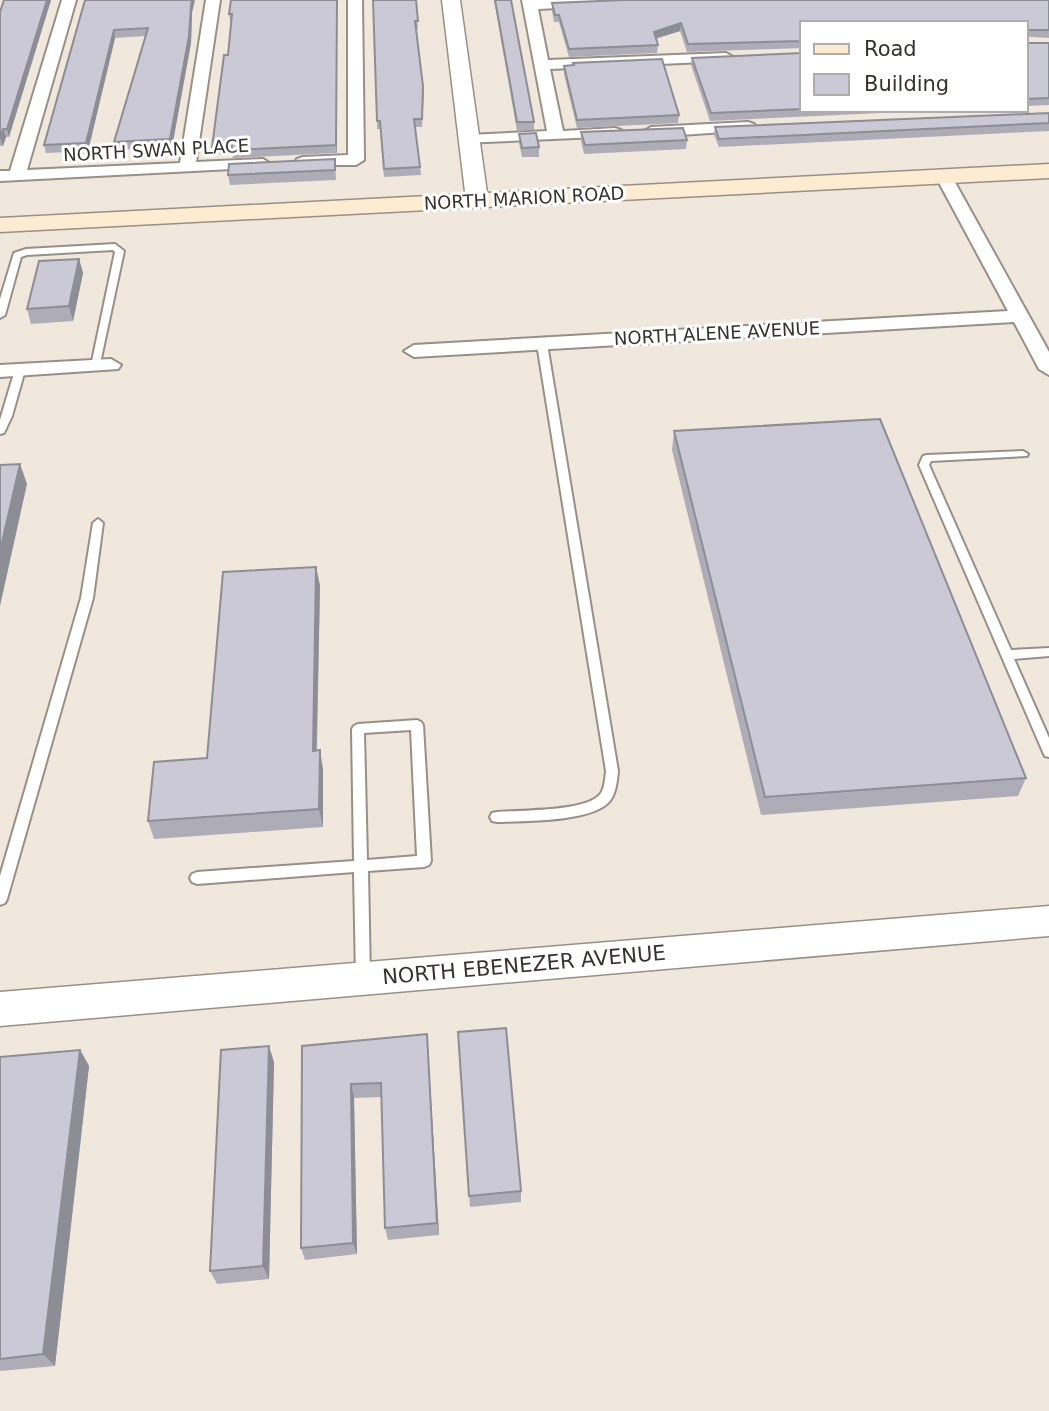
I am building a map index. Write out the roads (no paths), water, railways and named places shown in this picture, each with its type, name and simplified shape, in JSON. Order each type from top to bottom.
[{"type":"main road","name":"NORTH MARION ROAD","points":[[0,225],[1049,171]]},
{"type":"street","points":[[17,176],[69,0]]},
{"type":"street","points":[[187,168],[213,0]]},
{"type":"street","name":"NORTH SWAN PLACE","points":[[0,176],[356,160],[355,0]]},
{"type":"street","points":[[451,0],[477,200]]},
{"type":"street","points":[[556,136],[529,3],[642,0]]},
{"type":"street","points":[[541,65],[747,56]]},
{"type":"street","points":[[470,140],[761,127]]},
{"type":"street","points":[[944,177],[1049,369]]},
{"type":"street","name":"NORTH ALENE AVENUE","points":[[414,351],[1020,316]]},
{"type":"street","points":[[10,371],[104,366]]},
{"type":"street","name":"NORTH EBENEZER AVENUE","points":[[0,1009],[1049,921]]},
{"type":"lane","points":[[0,315],[17,256],[26,252],[115,247],[120,251],[104,366]]},
{"type":"lane","points":[[498,817],[596,805],[607,796],[612,771],[542,344]]},
{"type":"lane","points":[[0,431],[7,416],[10,371]]},
{"type":"lane","points":[[1023,454],[927,458],[924,464],[1049,752]]},
{"type":"lane","points":[[0,899],[87,598],[98,523]]},
{"type":"lane","points":[[1007,655],[1049,652]]},
{"type":"lane","points":[[197,878],[361,866],[424,861],[417,725],[358,729],[361,866],[363,978]]}]
